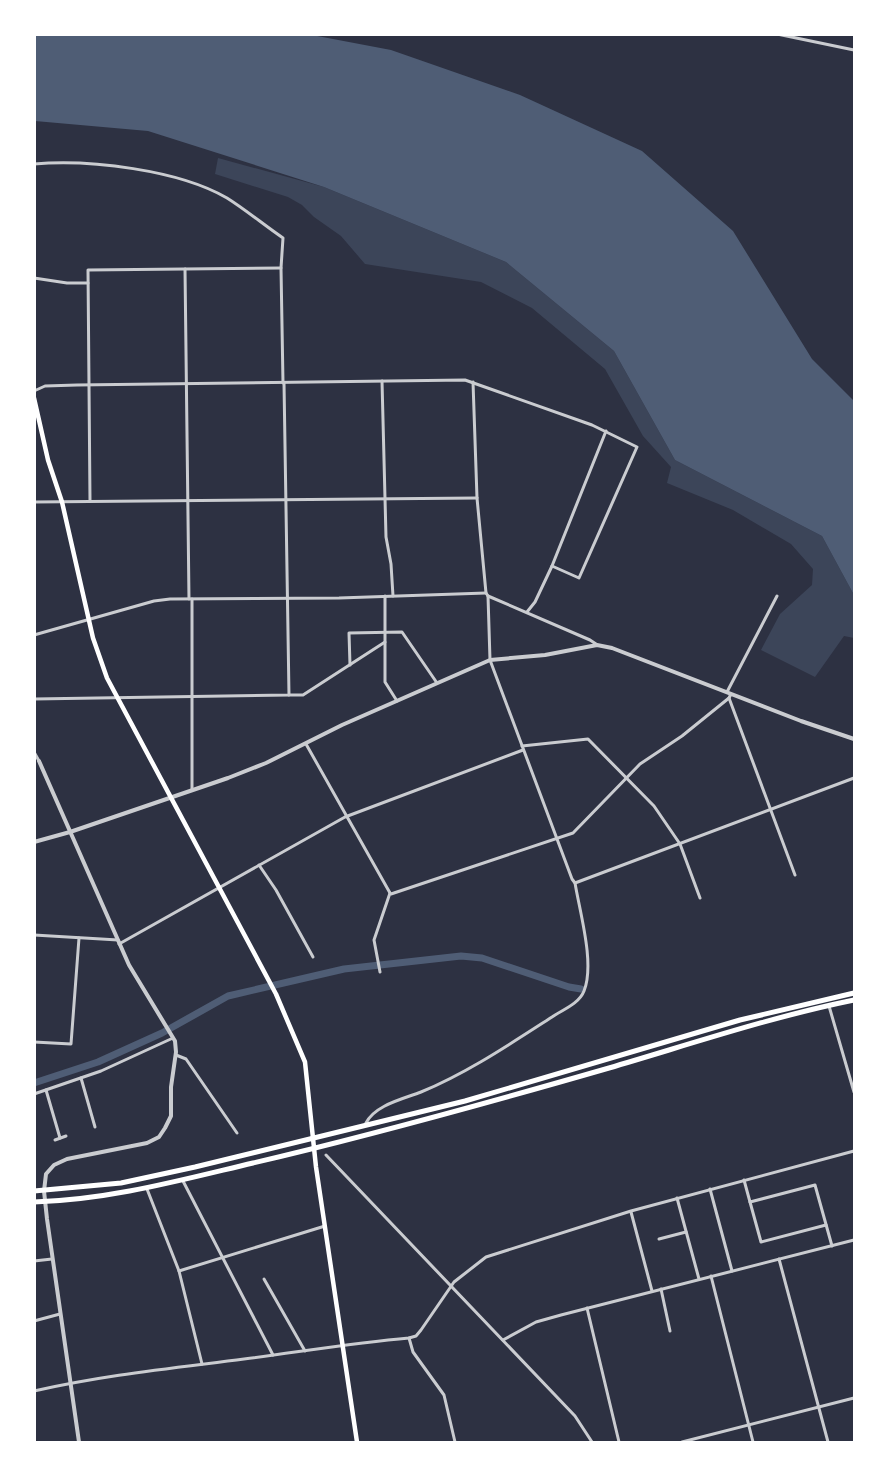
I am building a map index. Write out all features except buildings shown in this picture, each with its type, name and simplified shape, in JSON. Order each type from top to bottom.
[{"type":"highway","points":[[34,1191],[121,1182],[195,1167],[514,1088],[740,1020],[855,993]]},
{"type":"highway","points":[[34,1202],[93,1197],[147,1188],[314,1149],[517,1095],[742,1027],[855,1000]]},
{"type":"main road","points":[[34,398],[48,460],[62,502],[99,658],[117,697],[276,994],[305,1062],[314,1149],[357,1443]]},
{"type":"street","points":[[777,34],[855,50]]},
{"type":"street","points":[[34,164],[112,166],[164,175],[226,198],[283,238],[281,268],[289,694]]},
{"type":"street","points":[[90,502],[88,270],[281,268]]},
{"type":"street","points":[[185,269],[192,789]]},
{"type":"street","points":[[34,278],[67,283],[88,283]]},
{"type":"street","points":[[34,391],[45,386],[90,385],[465,380],[473,382],[606,431],[637,447],[579,578],[552,566]]},
{"type":"street","points":[[382,381],[386,537],[393,596]]},
{"type":"street","points":[[366,1125],[374,1113],[383,1107],[436,1086],[488,1058],[581,997],[585,989],[589,962],[575,883],[490,660],[487,595],[477,498],[473,382]]},
{"type":"street","points":[[527,612],[535,602],[552,566],[606,431]]},
{"type":"street","points":[[34,502],[477,498]]},
{"type":"street","points":[[34,635],[154,601],[487,595],[597,645]]},
{"type":"street","points":[[385,596],[385,682],[398,701]]},
{"type":"street","points":[[390,893],[573,834],[640,764],[682,736],[729,695],[777,596]]},
{"type":"street","points":[[350,665],[349,633],[402,632],[437,683]]},
{"type":"street","points":[[34,699],[303,695],[385,642]]},
{"type":"street","points":[[34,842],[70,832],[266,763],[490,660],[545,655],[597,645],[612,648],[729,695],[855,739]]},
{"type":"street","points":[[729,695],[795,875]]},
{"type":"street","points":[[34,935],[118,942],[345,817],[522,748],[588,739],[654,806],[680,844],[700,898]]},
{"type":"street","points":[[306,744],[345,817],[390,893],[374,940],[380,972]]},
{"type":"street","points":[[34,752],[118,942],[146,995],[172,1036],[176,1048],[171,1087],[171,1116],[159,1137],[147,1143],[59,1162],[46,1174],[45,1202],[79,1443]]},
{"type":"street","points":[[575,883],[855,778]]},
{"type":"street","points":[[259,865],[276,890],[313,957]]},
{"type":"street","points":[[34,1042],[71,1044],[80,938]]},
{"type":"street","points":[[829,1006],[855,1092]]},
{"type":"street","points":[[34,1094],[100,1071],[172,1036]]},
{"type":"street","points":[[176,1055],[186,1059],[237,1133]]},
{"type":"street","points":[[81,1078],[95,1127]]},
{"type":"street","points":[[46,1090],[60,1138]]},
{"type":"street","points":[[55,1140],[66,1136]]},
{"type":"street","points":[[34,1391],[70,1383],[202,1364],[417,1336],[451,1286],[486,1257],[631,1211],[855,1150]]},
{"type":"street","points":[[326,1155],[575,1416],[592,1443]]},
{"type":"street","points":[[182,1180],[273,1355]]},
{"type":"street","points":[[744,1180],[761,1242],[826,1225]]},
{"type":"street","points":[[750,1202],[815,1185],[832,1246]]},
{"type":"street","points":[[147,1188],[179,1271],[202,1364]]},
{"type":"street","points":[[710,1189],[732,1272]]},
{"type":"street","points":[[677,1198],[699,1279]]},
{"type":"street","points":[[631,1211],[652,1291]]},
{"type":"street","points":[[179,1271],[325,1226]]},
{"type":"street","points":[[659,1239],[686,1232]]},
{"type":"street","points":[[503,1340],[536,1322],[855,1240]]},
{"type":"street","points":[[34,1261],[52,1258]]},
{"type":"street","points":[[779,1259],[828,1443]]},
{"type":"street","points":[[711,1276],[753,1443]]},
{"type":"street","points":[[264,1279],[305,1351]]},
{"type":"street","points":[[661,1289],[670,1331]]},
{"type":"street","points":[[587,1308],[619,1443]]},
{"type":"street","points":[[34,1321],[60,1314]]},
{"type":"street","points":[[409,1338],[413,1352],[444,1395],[455,1443]]},
{"type":"street","points":[[682,1443],[855,1398]]},
{"type":"shaded area","points":[[34,35],[312,35],[391,50],[520,95],[642,151],[733,231],[812,359],[854,401],[854,595],[822,536],[675,460],[614,351],[506,262],[324,187],[148,131],[35,121]]},
{"type":"shaded area","points":[[218,158],[324,187],[506,262],[614,351],[675,460],[822,536],[854,595],[854,638],[844,636],[815,677],[761,650],[780,614],[812,585],[813,569],[791,544],[733,510],[667,483],[671,467],[643,436],[605,369],[532,308],[481,282],[365,264],[341,236],[314,217],[302,205],[288,197],[215,174]]},
{"type":"waterway","points":[[34,1083],[98,1062],[162,1033],[228,996],[344,969],[461,956],[482,958],[581,989]]}]
